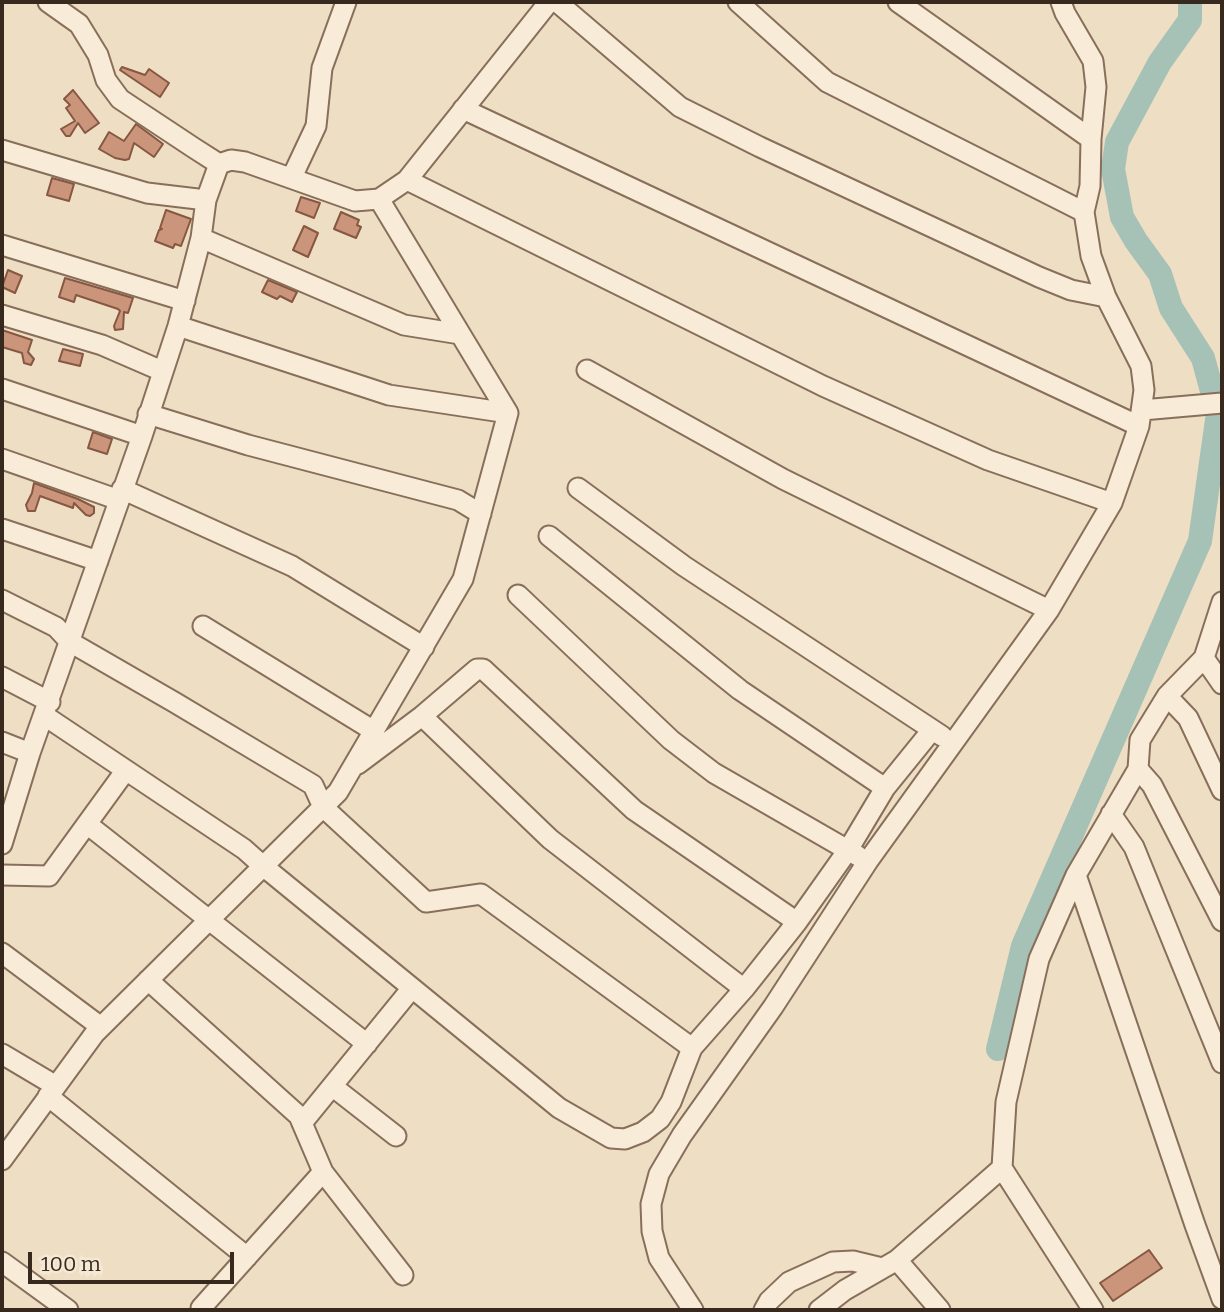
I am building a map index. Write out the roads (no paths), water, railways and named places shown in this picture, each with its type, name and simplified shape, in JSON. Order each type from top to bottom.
[{"type":"street","points":[[48,2],[79,24],[98,55],[106,80],[120,99],[219,164]]},
{"type":"street","points":[[334,35],[335,2]]},
{"type":"street","points":[[292,177],[316,126],[322,68],[346,2]]},
{"type":"street","points":[[738,2],[827,82],[1084,212]]},
{"type":"street","points":[[898,2],[1091,139]]},
{"type":"street","points":[[691,1308],[659,1258],[652,1231],[651,1204],[659,1174],[682,1135],[773,1007],[869,861],[1049,610],[1112,503],[1140,418],[1144,390],[1142,366],[1105,297],[1091,256],[1084,212],[1090,186],[1096,87],[1093,61],[1063,8],[1045,2]]},
{"type":"street","points":[[219,164],[231,160],[245,162],[355,201],[379,199],[407,180],[547,3],[680,107],[1039,277],[1072,290],[1105,297]]},
{"type":"street","points":[[463,109],[1140,418],[1222,403]]},
{"type":"street","points":[[2,150],[147,193],[206,200]]},
{"type":"street","points":[[4,833],[178,326],[201,238],[206,200],[219,164]]},
{"type":"street","points":[[407,180],[836,392],[988,460],[1112,503]]},
{"type":"street","points":[[2,1160],[101,1027],[338,792],[463,579],[508,414],[379,199]]},
{"type":"street","points":[[201,238],[404,326],[460,334]]},
{"type":"street","points":[[2,245],[185,302]]},
{"type":"street","points":[[2,315],[102,345],[162,371]]},
{"type":"street","points":[[178,326],[389,396],[508,414]]},
{"type":"street","points":[[587,370],[782,480],[1049,610]]},
{"type":"street","points":[[2,388],[142,436]]},
{"type":"street","points":[[148,414],[247,445],[458,500],[481,514]]},
{"type":"street","points":[[2,459],[121,494],[292,566],[424,647]]},
{"type":"street","points":[[578,488],[684,566],[952,743]]},
{"type":"street","points":[[2,529],[98,561]]},
{"type":"street","points":[[549,536],[740,690],[885,788]]},
{"type":"street","points":[[518,595],[626,699],[703,765],[869,861]]},
{"type":"street","points":[[2,600],[56,626],[70,642],[313,785],[323,807],[426,902],[481,894],[692,1048]]},
{"type":"street","points":[[1093,1310],[1002,1168],[1006,1102],[1039,959],[1076,876],[1138,769],[1140,740],[1167,696],[1204,658],[1222,602]]},
{"type":"street","points":[[203,626],[374,731]]},
{"type":"street","points":[[1204,658],[1222,684]]},
{"type":"street","points":[[350,770],[422,716],[477,669],[483,669],[634,810],[797,922]]},
{"type":"street","points":[[2,677],[126,770],[244,849],[559,1108],[611,1138],[625,1139],[643,1132],[660,1119],[671,1102],[692,1048],[744,989],[797,922],[848,850],[885,788],[932,730]]},
{"type":"street","points":[[1167,696],[1188,718],[1222,790]]},
{"type":"street","points":[[422,716],[550,839],[744,989]]},
{"type":"street","points":[[2,741],[30,753]]},
{"type":"street","points":[[1138,769],[1152,785],[1222,921]]},
{"type":"street","points":[[2,875],[49,876],[126,770]]},
{"type":"street","points":[[1111,814],[1134,847],[1222,1063]]},
{"type":"street","points":[[87,824],[367,1044]]},
{"type":"street","points":[[1076,876],[1222,1299]]},
{"type":"street","points":[[2,953],[101,1027]]},
{"type":"street","points":[[148,980],[299,1116],[323,1172],[403,1275]]},
{"type":"street","points":[[302,1123],[412,988]]},
{"type":"street","points":[[2,1054],[52,1091],[247,1257]]},
{"type":"street","points":[[332,1086],[396,1136]]},
{"type":"street","points":[[660,1119],[682,1135]]},
{"type":"street","points":[[819,1310],[845,1290],[889,1264],[1002,1168]]},
{"type":"street","points":[[201,1308],[323,1172]]},
{"type":"street","points":[[764,1310],[769,1301],[789,1282],[833,1262],[853,1261],[889,1264],[940,1310]]},
{"type":"street","points":[[2,1262],[68,1310]]},
{"type":"waterway","points":[[998,1049],[1023,946],[1200,541],[1218,413],[1203,358],[1171,308],[1160,274],[1122,217],[1113,169],[1117,142],[1160,62],[1190,20],[1190,2]]}]
